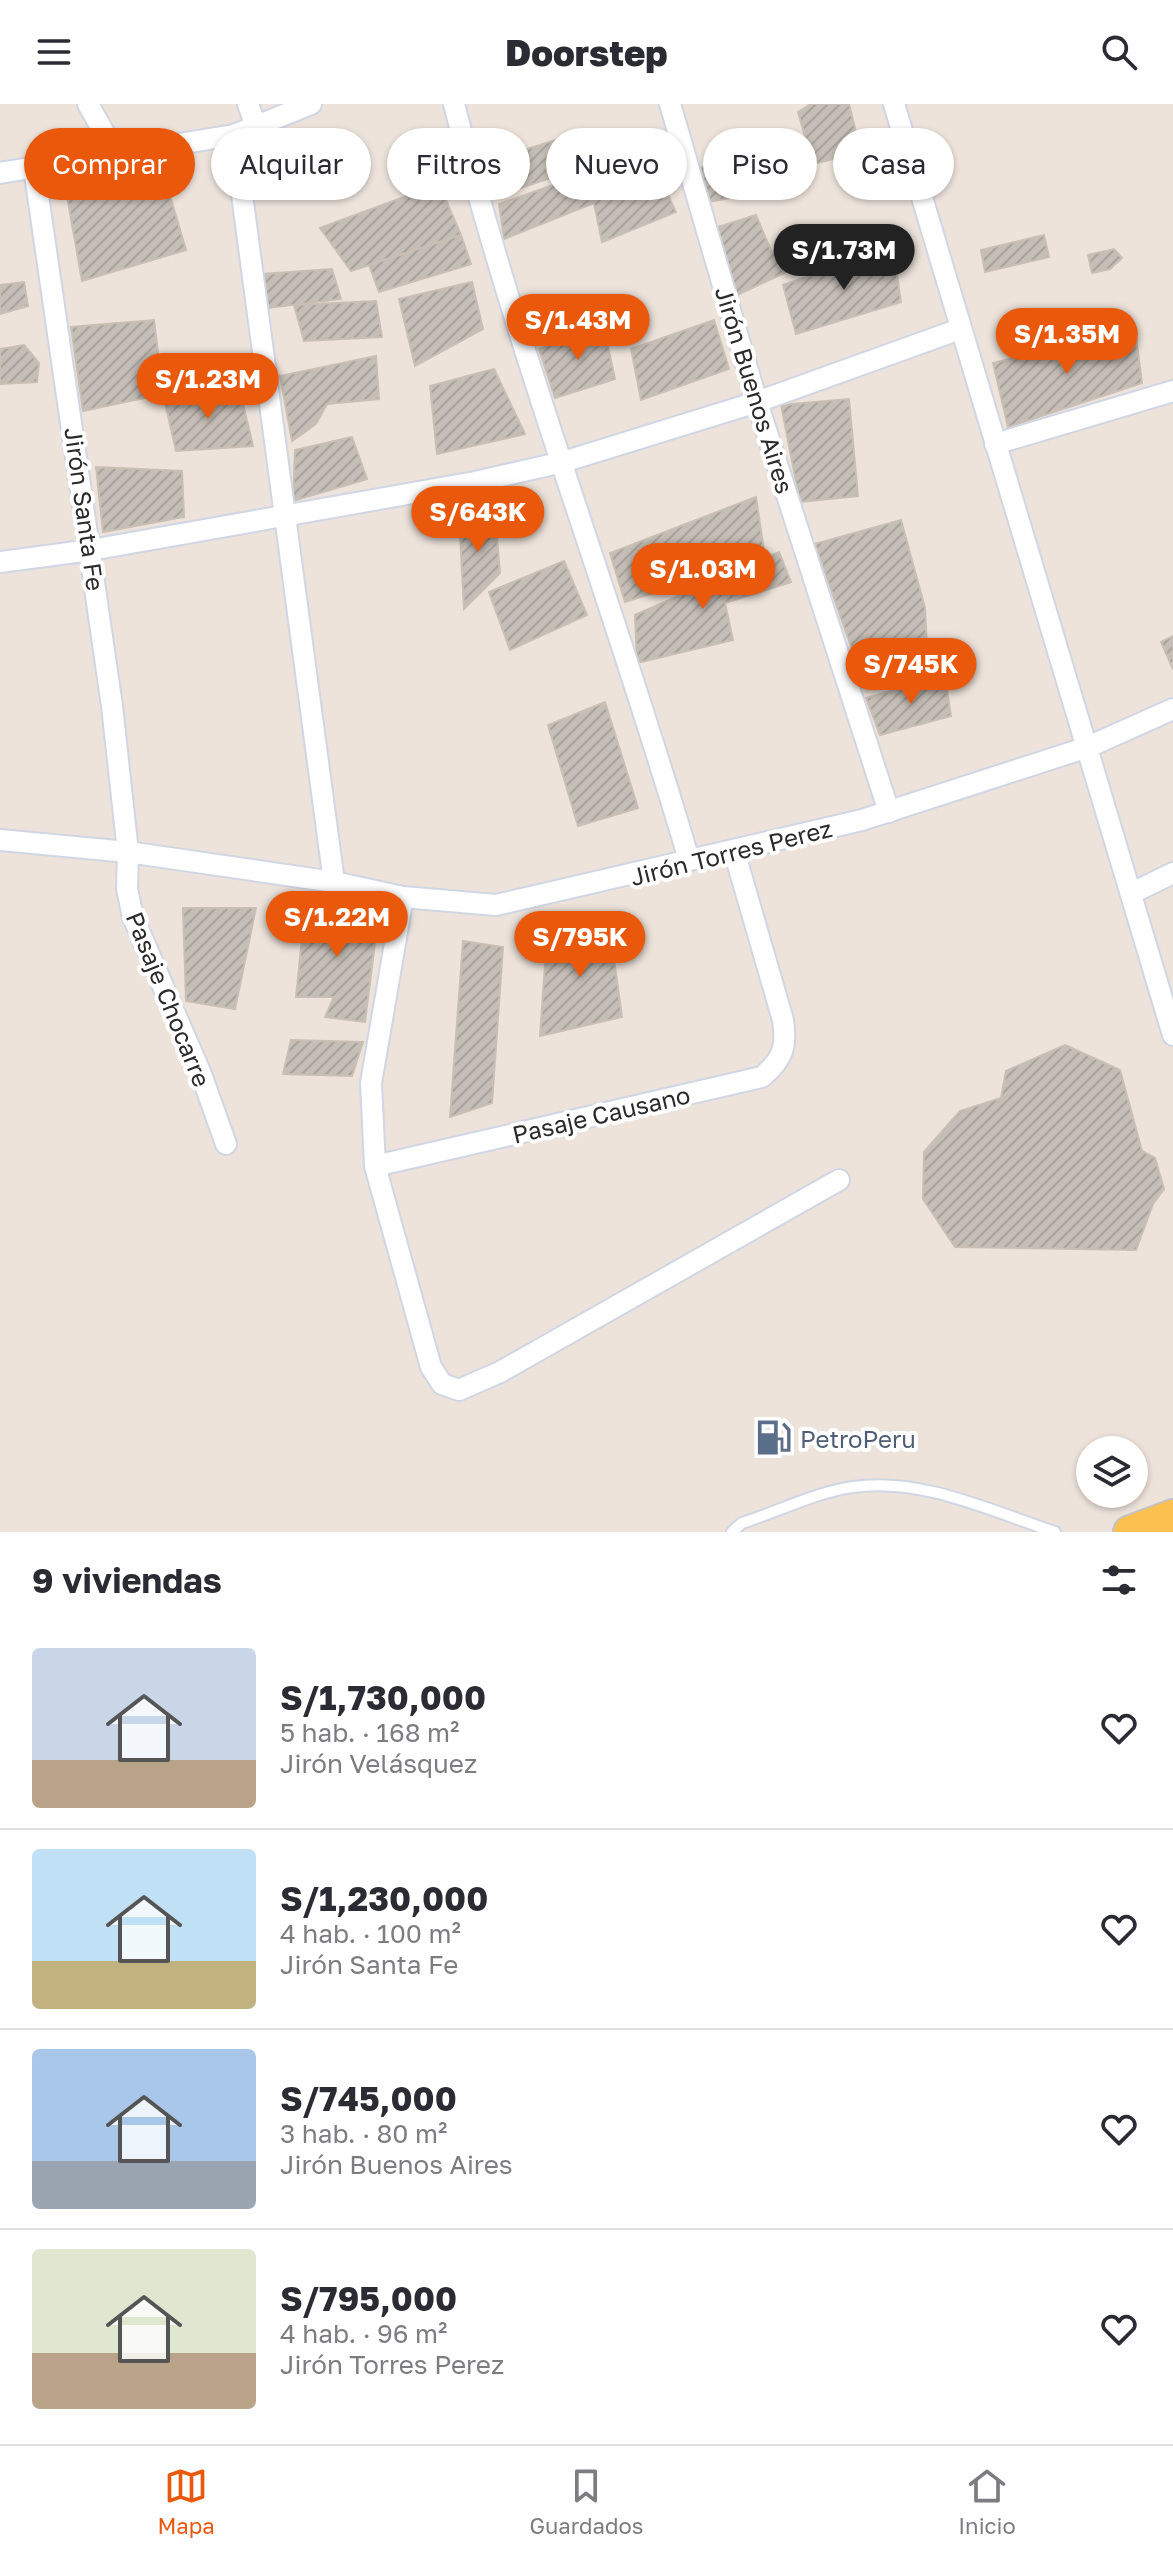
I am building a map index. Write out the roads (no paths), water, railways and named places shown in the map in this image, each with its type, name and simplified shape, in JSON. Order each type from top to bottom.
[{"type":"main road","points":[[1130,1532],[1173,1516]]},
{"type":"street","points":[[88,104],[101,128]]},
{"type":"street","points":[[251,114],[311,104]]},
{"type":"street","points":[[454,104],[495,254],[655,744],[689,860]]},
{"type":"street","name":"Jirón Buenos Aires","points":[[670,104],[757,402],[889,812]]},
{"type":"street","points":[[894,104],[1173,1035]]},
{"type":"street","points":[[0,173],[24,169]]},
{"type":"street","name":"Jirón Santa Fe","points":[[39,200],[91,550],[128,852]]},
{"type":"street","points":[[243,200],[334,882]]},
{"type":"street","points":[[0,562],[91,550],[475,482],[563,462],[757,402],[960,329]]},
{"type":"street","points":[[995,444],[1173,391]]},
{"type":"street","name":"Jirón Torres Perez","points":[[0,840],[128,852],[334,882],[403,897],[496,905],[633,876],[889,812],[1088,747],[1173,709]]},
{"type":"street","name":"Pasaje Causano","points":[[375,1166],[762,1077],[780,1062],[786,1042],[783,1020],[734,851]]},
{"type":"street","name":"Pasaje Chocarre","points":[[128,852],[127,889],[133,917],[201,1074],[226,1144]]},
{"type":"street","points":[[1132,893],[1173,873]]},
{"type":"street","points":[[403,897],[371,1083],[375,1166],[431,1367],[442,1384],[459,1390],[500,1372],[839,1180]]},
{"type":"lane","points":[[732,1532],[742,1523],[851,1487],[895,1485],[938,1494],[1055,1532]]},
{"type":"place","name":"PetroPeru","points":[[774,1438]]}]
